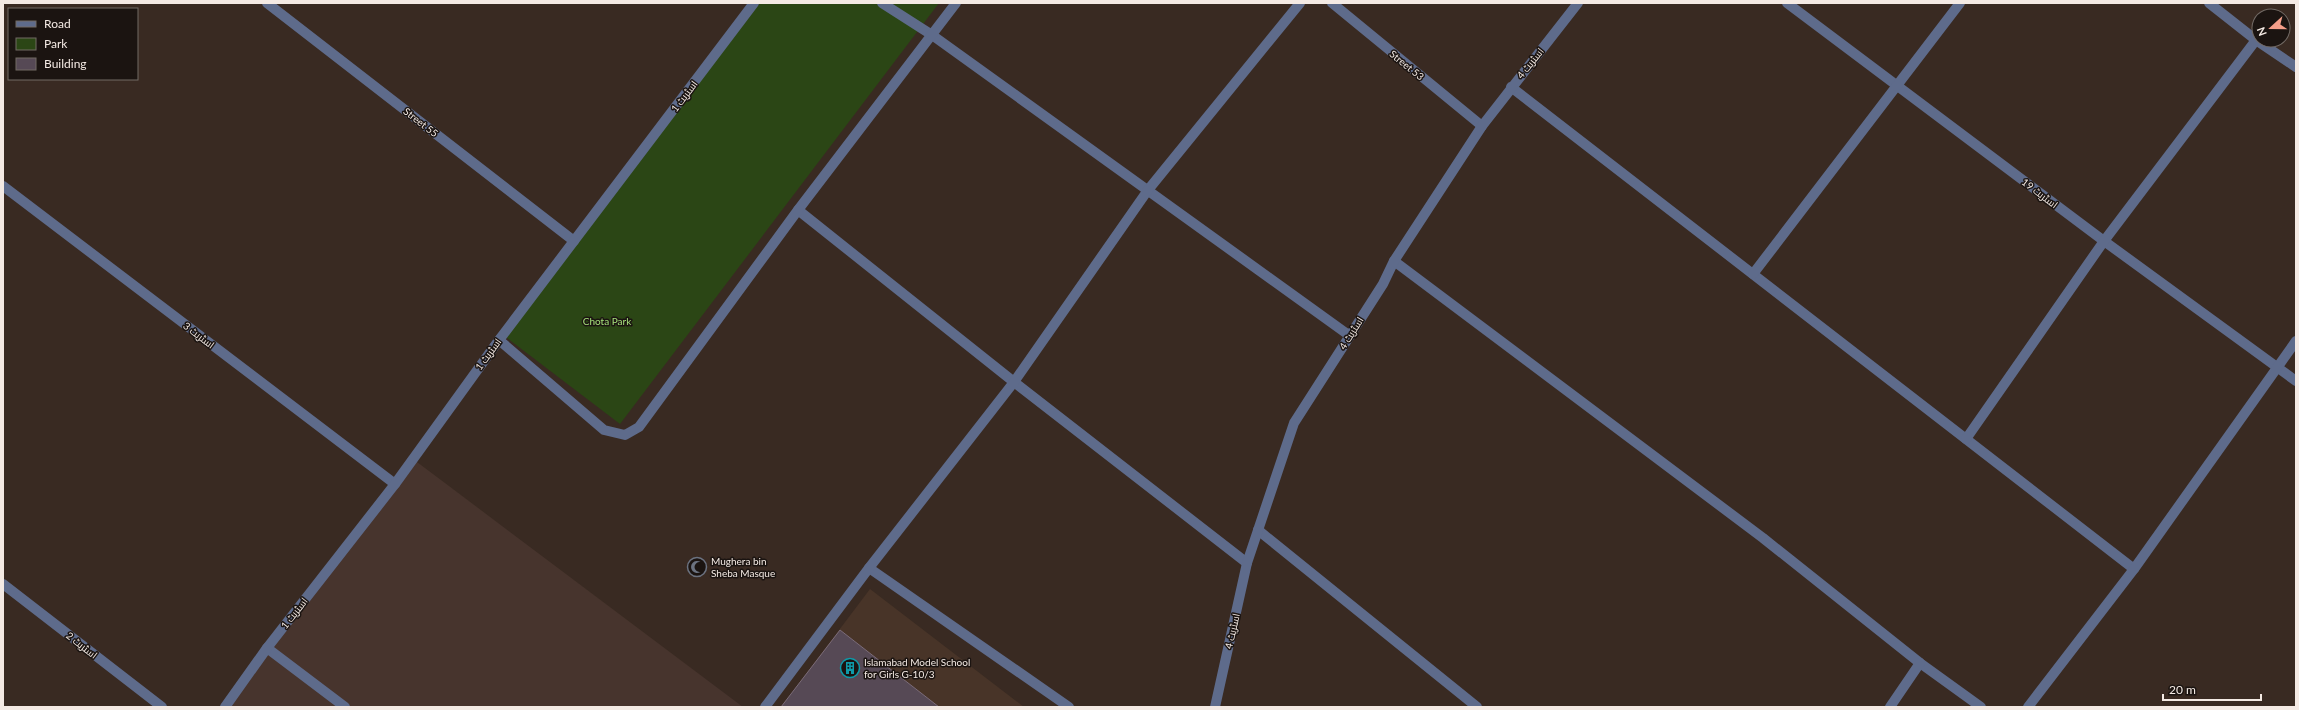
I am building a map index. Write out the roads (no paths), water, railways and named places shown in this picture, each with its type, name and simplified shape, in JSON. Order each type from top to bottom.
[{"type":"street","name":"Street 55","points":[[267,3],[574,241]]},
{"type":"street","name":"اسٹریٹ 1","points":[[225,707],[267,648],[395,484],[499,340],[754,3]]},
{"type":"street","points":[[882,3],[932,35],[1350,336]]},
{"type":"street","points":[[499,340],[604,430],[625,435],[639,428],[798,210],[956,3]]},
{"type":"street","points":[[765,707],[869,568],[1014,382],[1148,190],[1300,3]]},
{"type":"street","name":"Street 53","points":[[1332,3],[1482,126]]},
{"type":"street","name":"اسٹریٹ 4","points":[[1215,707],[1247,563],[1294,423],[1350,336],[1394,261],[1482,126],[1578,3]]},
{"type":"street","name":"اسٹریٹ 19","points":[[1787,3],[2104,241],[2296,381]]},
{"type":"street","points":[[1753,274],[1960,3]]},
{"type":"street","points":[[2208,3],[2251,36]]},
{"type":"street","points":[[1966,439],[2104,241],[2251,47]]},
{"type":"street","points":[[2268,48],[2296,67]]},
{"type":"street","points":[[1511,87],[2134,569]]},
{"type":"street","name":"اسٹریٹ 3","points":[[3,186],[395,484]]},
{"type":"street","points":[[798,210],[1014,382],[1247,563]]},
{"type":"street","points":[[1394,261],[1763,538],[1920,664],[1981,707]]},
{"type":"street","points":[[2028,707],[2134,569],[2296,341]]},
{"type":"street","points":[[1258,530],[1477,707]]},
{"type":"street","points":[[869,568],[1069,707]]},
{"type":"street","name":"اسٹریٹ 2","points":[[3,584],[162,707]]},
{"type":"street","points":[[267,648],[345,707]]},
{"type":"street","points":[[1890,707],[1920,664]]},
{"type":"place","name":"Mughera bin Sheba Masque","points":[[697,567]]},
{"type":"place","name":"Islamabad Model School for Girls G-10/3","points":[[850,668]]},
{"type":"park label","name":"Chota Park","points":[[607,321]]}]
